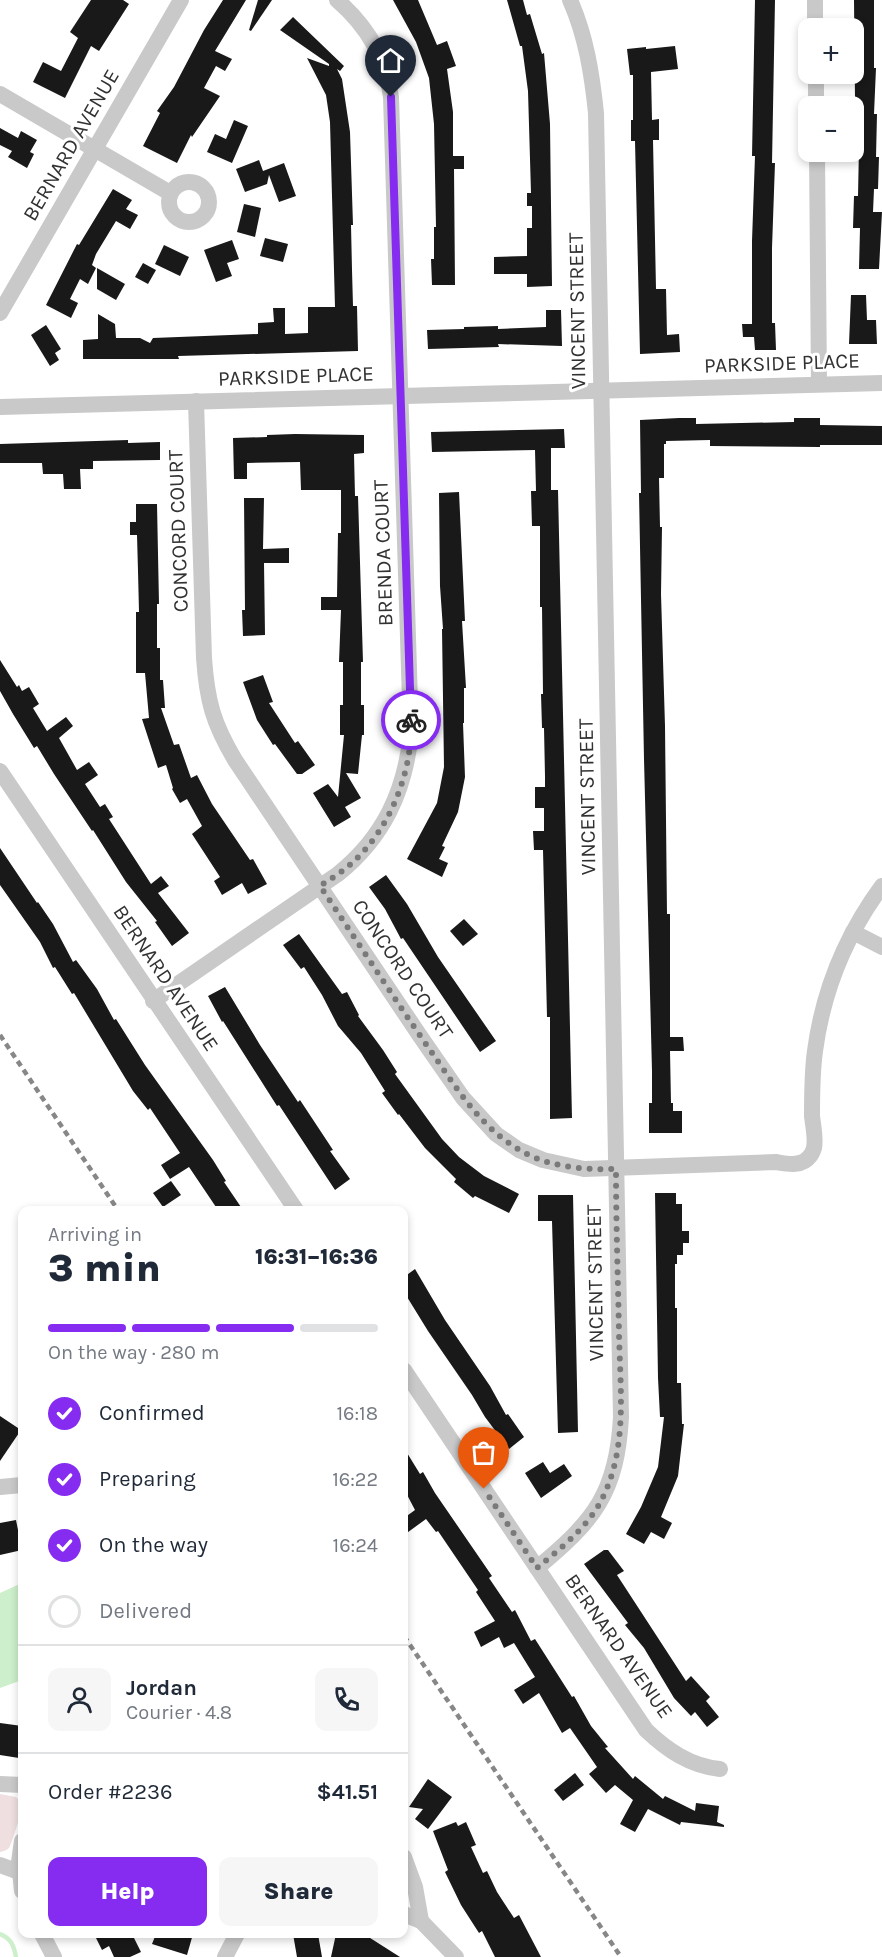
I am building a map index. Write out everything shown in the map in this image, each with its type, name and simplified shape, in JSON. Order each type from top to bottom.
[{"type":"street","name":"BERNARD AVENUE","points":[[0,313],[181,0]]},
{"type":"street","name":"BRENDA COURT","points":[[153,1001],[355,861],[379,831],[402,784],[410,749],[411,721],[389,80],[386,66],[370,36],[337,0]]},
{"type":"street","name":"VINCENT STREET","points":[[537,1568],[559,1550],[590,1518],[602,1500],[616,1460],[621,1417],[596,113],[591,68],[584,38],[570,0]]},
{"type":"street","points":[[815,0],[815,18]]},
{"type":"street","points":[[0,94],[170,193]]},
{"type":"street","points":[[817,162],[819,384]]},
{"type":"street","name":"PARKSIDE PLACE","points":[[0,407],[882,383]]},
{"type":"street","name":"CONCORD COURT","points":[[196,402],[204,658],[207,694],[212,715],[235,760],[451,1080],[496,1134],[519,1150],[558,1165],[584,1169],[802,1163],[810,1157],[815,1146],[813,1077],[818,1031],[833,976],[853,932]]},
{"type":"street","name":"BERNARD AVENUE","points":[[0,771],[293,1206]]},
{"type":"street","points":[[882,886],[853,932],[882,947]]},
{"type":"street","name":"BERNARD AVENUE","points":[[408,1376],[646,1730],[660,1743],[689,1761],[710,1768],[720,1768]]},
{"type":"street","points":[[0,1487],[18,1485]]},
{"type":"street","points":[[0,1784],[18,1785]]},
{"type":"street","points":[[0,1865],[18,1872]]},
{"type":"street","points":[[408,1868],[415,1887],[421,1921]]},
{"type":"street","points":[[408,1916],[421,1921],[456,1957]]},
{"type":"street","points":[[44,1938],[54,1957]]},
{"type":"street","points":[[225,1957],[235,1938]]},
{"type":"shaded area","points":[[18,1585],[18,1681],[0,1688],[0,1593]]},
{"type":"shaded area","points":[[0,1794],[16,1797],[18,1800],[18,1823],[9,1848],[0,1852]]},
{"type":"building","points":[[91,0],[123,0],[129,4],[99,51],[91,46],[65,98],[33,82],[43,62],[61,71],[78,38],[70,32]]},
{"type":"building","points":[[223,0],[246,0],[215,51],[232,59],[225,71],[216,66],[204,88],[220,96],[192,137],[191,135],[177,163],[143,146],[160,113],[157,111],[174,87],[204,30]]},
{"type":"building","points":[[258,0],[272,0],[251,31],[249,30]]},
{"type":"building","points":[[393,0],[418,0],[437,45],[447,41],[456,66],[447,69],[453,112],[453,156],[464,156],[464,169],[454,169],[455,285],[432,285],[431,259],[434,259],[434,227],[436,227],[434,124],[429,78],[416,42]]},
{"type":"building","points":[[507,0],[523,0],[527,15],[530,14],[542,54],[544,53],[550,124],[552,286],[527,287],[527,274],[494,274],[494,257],[527,256],[527,228],[532,228],[532,206],[527,206],[527,193],[531,193],[528,91],[522,46],[520,46]]},
{"type":"building","points":[[755,0],[775,0],[772,323],[775,323],[776,350],[755,350],[754,337],[743,337],[742,324],[752,324]]},
{"type":"building","points":[[854,0],[874,0],[874,68],[876,68],[874,114],[877,114],[876,157],[879,157],[878,189],[874,189],[873,212],[882,212],[879,269],[859,269],[860,228],[853,228],[854,196],[858,196],[859,162],[864,162],[864,96],[855,96],[855,84],[864,84],[864,18],[854,18]]},
{"type":"building","points":[[293,17],[344,66],[340,71],[337,69],[342,79],[350,132],[353,306],[357,306],[358,351],[178,356],[179,359],[83,359],[83,340],[98,339],[98,314],[115,324],[116,338],[140,338],[150,343],[153,338],[258,334],[258,323],[274,322],[273,308],[285,308],[285,334],[308,333],[308,307],[335,307],[330,122],[326,95],[307,58],[329,66],[329,64],[280,30]]},
{"type":"building","points":[[675,46],[678,69],[651,72],[652,120],[659,119],[659,140],[653,140],[656,289],[666,289],[667,335],[679,334],[680,352],[640,354],[635,141],[631,141],[633,75],[630,75],[627,49]]},
{"type":"building","points":[[234,120],[248,126],[232,163],[207,152],[215,134],[226,139]]},
{"type":"building","points":[[0,128],[18,138],[21,131],[37,140],[30,152],[34,154],[27,168],[8,157],[12,151],[0,145]]},
{"type":"building","points":[[259,160],[263,171],[284,163],[296,196],[279,202],[269,175],[267,184],[245,192],[236,169]]},
{"type":"building","points":[[113,189],[132,200],[126,209],[138,215],[130,229],[116,221],[96,254],[92,265],[96,268],[88,284],[80,279],[70,299],[78,303],[71,318],[46,305],[77,244],[79,245]]},
{"type":"building","points":[[244,204],[261,208],[255,237],[237,232]]},
{"type":"building","points":[[265,238],[288,244],[283,262],[260,256]]},
{"type":"building","points":[[232,240],[239,259],[227,263],[232,276],[216,282],[204,250]]},
{"type":"building","points":[[164,245],[189,257],[180,276],[155,264]]},
{"type":"building","points":[[143,263],[156,270],[148,284],[135,277]]},
{"type":"building","points":[[97,268],[125,284],[116,300],[97,289]]},
{"type":"building","points":[[851,295],[866,295],[867,320],[876,320],[877,344],[849,344]]},
{"type":"building","points":[[546,310],[561,310],[562,346],[498,344],[499,347],[428,349],[427,330],[498,326],[498,329],[546,327]]},
{"type":"building","points":[[46,325],[61,349],[55,353],[59,360],[50,366],[31,335]]},
{"type":"building","points":[[696,418],[696,424],[794,422],[794,418],[820,418],[820,425],[882,426],[882,445],[710,446],[710,440],[666,441],[664,444],[664,478],[659,478],[660,527],[662,527],[661,594],[667,914],[670,914],[670,1037],[683,1037],[684,1051],[670,1051],[671,1103],[673,1103],[673,1111],[682,1111],[682,1133],[649,1133],[652,1071],[639,493],[641,493],[640,420]]},
{"type":"building","points":[[564,429],[565,448],[551,448],[551,490],[558,490],[572,1118],[550,1119],[550,1017],[547,1017],[543,850],[534,850],[533,831],[544,831],[544,808],[535,808],[535,787],[545,787],[541,694],[543,694],[540,526],[532,526],[531,491],[536,491],[535,450],[432,452],[431,432]]},
{"type":"building","points":[[295,434],[364,435],[364,453],[354,454],[355,496],[358,496],[363,662],[361,662],[361,705],[364,705],[364,735],[362,735],[358,774],[346,773],[361,798],[345,807],[351,817],[334,827],[313,793],[328,784],[338,797],[344,735],[340,735],[340,705],[343,705],[343,662],[339,662],[341,610],[321,610],[321,597],[337,597],[341,490],[301,490],[300,462],[247,463],[247,479],[234,479],[233,438]]},
{"type":"building","points":[[128,440],[128,443],[160,442],[160,460],[93,461],[93,469],[80,469],[81,489],[64,489],[63,474],[43,474],[42,463],[0,463],[0,444]]},
{"type":"building","points":[[459,492],[465,621],[462,621],[466,688],[464,688],[463,723],[465,777],[458,812],[442,846],[445,847],[439,859],[448,863],[442,877],[407,859],[437,803],[444,767],[439,493]]},
{"type":"building","points":[[244,498],[264,498],[263,549],[289,548],[289,563],[264,563],[265,635],[243,636],[242,610],[245,610]]},
{"type":"building","points":[[136,504],[157,504],[159,604],[157,604],[157,648],[160,648],[160,680],[163,680],[165,708],[161,708],[174,745],[179,744],[191,778],[197,775],[212,804],[250,860],[253,859],[267,884],[248,894],[242,883],[222,895],[214,881],[220,877],[192,834],[202,826],[187,799],[180,803],[172,789],[166,765],[158,768],[142,719],[149,718],[145,673],[136,673],[136,612],[139,612],[137,535],[130,535],[130,522],[136,522]]},
{"type":"building","points":[[0,660],[17,687],[19,685],[22,691],[29,687],[39,704],[33,708],[47,731],[66,717],[73,726],[59,738],[77,770],[89,762],[98,775],[85,784],[100,807],[105,804],[113,817],[109,819],[151,884],[161,876],[169,886],[158,893],[189,933],[172,946],[155,922],[157,921],[126,882],[37,746],[34,748],[13,714],[0,691]]},
{"type":"building","points":[[263,675],[273,702],[269,703],[295,743],[298,741],[315,765],[302,774],[297,774],[275,744],[273,745],[257,720],[243,682]]},
{"type":"building","points":[[0,848],[53,924],[73,962],[76,960],[97,989],[114,1020],[116,1019],[145,1065],[213,1160],[240,1206],[215,1206],[189,1167],[170,1179],[161,1165],[180,1153],[150,1108],[148,1110],[133,1091],[74,993],[72,994],[55,967],[53,968],[40,942],[0,885]]},
{"type":"building","points":[[386,875],[407,904],[438,957],[496,1041],[480,1052],[403,938],[401,939],[385,909],[369,887]]},
{"type":"building","points":[[464,919],[478,934],[463,946],[450,931]]},
{"type":"building","points":[[299,934],[342,994],[347,992],[358,1016],[397,1072],[395,1074],[442,1139],[459,1157],[484,1176],[519,1194],[509,1213],[475,1196],[473,1198],[454,1182],[456,1179],[425,1148],[398,1115],[382,1093],[385,1091],[361,1053],[338,1026],[304,967],[301,969],[283,945]]},
{"type":"building","points":[[225,987],[260,1045],[298,1102],[300,1100],[333,1150],[330,1151],[350,1179],[335,1190],[222,1022],[208,996]]},
{"type":"building","points":[[171,1181],[181,1195],[162,1206],[153,1193]]},
{"type":"building","points":[[655,1193],[676,1193],[676,1204],[682,1204],[682,1231],[689,1231],[689,1243],[683,1243],[683,1255],[677,1255],[677,1264],[675,1264],[677,1383],[681,1383],[682,1424],[684,1424],[678,1476],[661,1517],[672,1523],[664,1539],[651,1532],[644,1544],[626,1534],[641,1507],[658,1467],[664,1417],[660,1417],[658,1378]]},
{"type":"building","points":[[538,1195],[573,1195],[578,1432],[558,1433],[552,1221],[538,1221]]},
{"type":"building","points":[[415,1269],[506,1415],[508,1414],[524,1437],[509,1449],[485,1417],[408,1298],[408,1274]]},
{"type":"building","points":[[0,1416],[18,1428],[18,1434],[0,1461]]},
{"type":"building","points":[[408,1454],[420,1474],[423,1472],[492,1576],[489,1578],[512,1612],[515,1610],[531,1641],[535,1639],[572,1697],[574,1696],[591,1726],[608,1747],[605,1748],[633,1779],[635,1776],[663,1799],[665,1796],[695,1811],[696,1803],[719,1806],[717,1822],[724,1827],[681,1822],[680,1825],[648,1809],[635,1832],[620,1824],[633,1800],[615,1785],[606,1793],[589,1774],[597,1767],[570,1728],[562,1733],[539,1693],[523,1704],[514,1690],[535,1677],[514,1643],[504,1648],[499,1637],[481,1647],[474,1632],[495,1621],[476,1592],[478,1590],[438,1531],[436,1532],[426,1519],[408,1532],[408,1515],[415,1510],[408,1497]]},
{"type":"building","points":[[543,1462],[550,1473],[564,1464],[572,1476],[541,1498],[525,1473]]},
{"type":"building","points":[[16,1520],[18,1551],[0,1555],[0,1523]]},
{"type":"building","points":[[604,1550],[608,1550],[624,1571],[617,1575],[686,1681],[691,1676],[710,1697],[706,1701],[719,1717],[707,1727],[695,1712],[691,1716],[674,1698],[644,1648],[625,1625],[628,1623],[584,1564]]},
{"type":"building","points":[[0,1723],[18,1725],[18,1758],[0,1755]]},
{"type":"building","points":[[575,1773],[584,1785],[563,1801],[554,1790]]},
{"type":"building","points":[[428,1779],[452,1797],[428,1829],[415,1819],[423,1809],[409,1807]]},
{"type":"building","points":[[456,1822],[458,1826],[466,1822],[476,1845],[471,1847],[483,1873],[487,1871],[514,1918],[519,1915],[541,1957],[495,1957],[482,1931],[479,1933],[461,1905],[445,1872],[448,1870],[433,1831]]},
{"type":"building","points":[[96,1938],[134,1938],[141,1952],[130,1957],[114,1957],[109,1946],[102,1950]]},
{"type":"building","points":[[154,1938],[192,1938],[187,1955],[152,1944]]},
{"type":"building","points":[[294,1938],[319,1938],[322,1957],[297,1957]]},
{"type":"building","points":[[335,1938],[370,1938],[400,1957],[331,1957]]},
{"type":"waterway","points":[[0,1934],[11,1943],[16,1957]]},
{"type":"railway","points":[[0,1035],[115,1206]]},
{"type":"railway","points":[[408,1642],[621,1957]]},
{"type":"way so far","points":[[411,720],[410,749],[405,774],[379,831],[355,861],[320,886],[464,1098],[496,1134],[519,1150],[558,1165],[584,1169],[616,1169],[621,1417],[620,1439],[610,1481],[602,1500],[590,1518],[559,1550],[537,1568],[484,1489]]},
{"type":"route","points":[[391,97],[411,720]]}]
